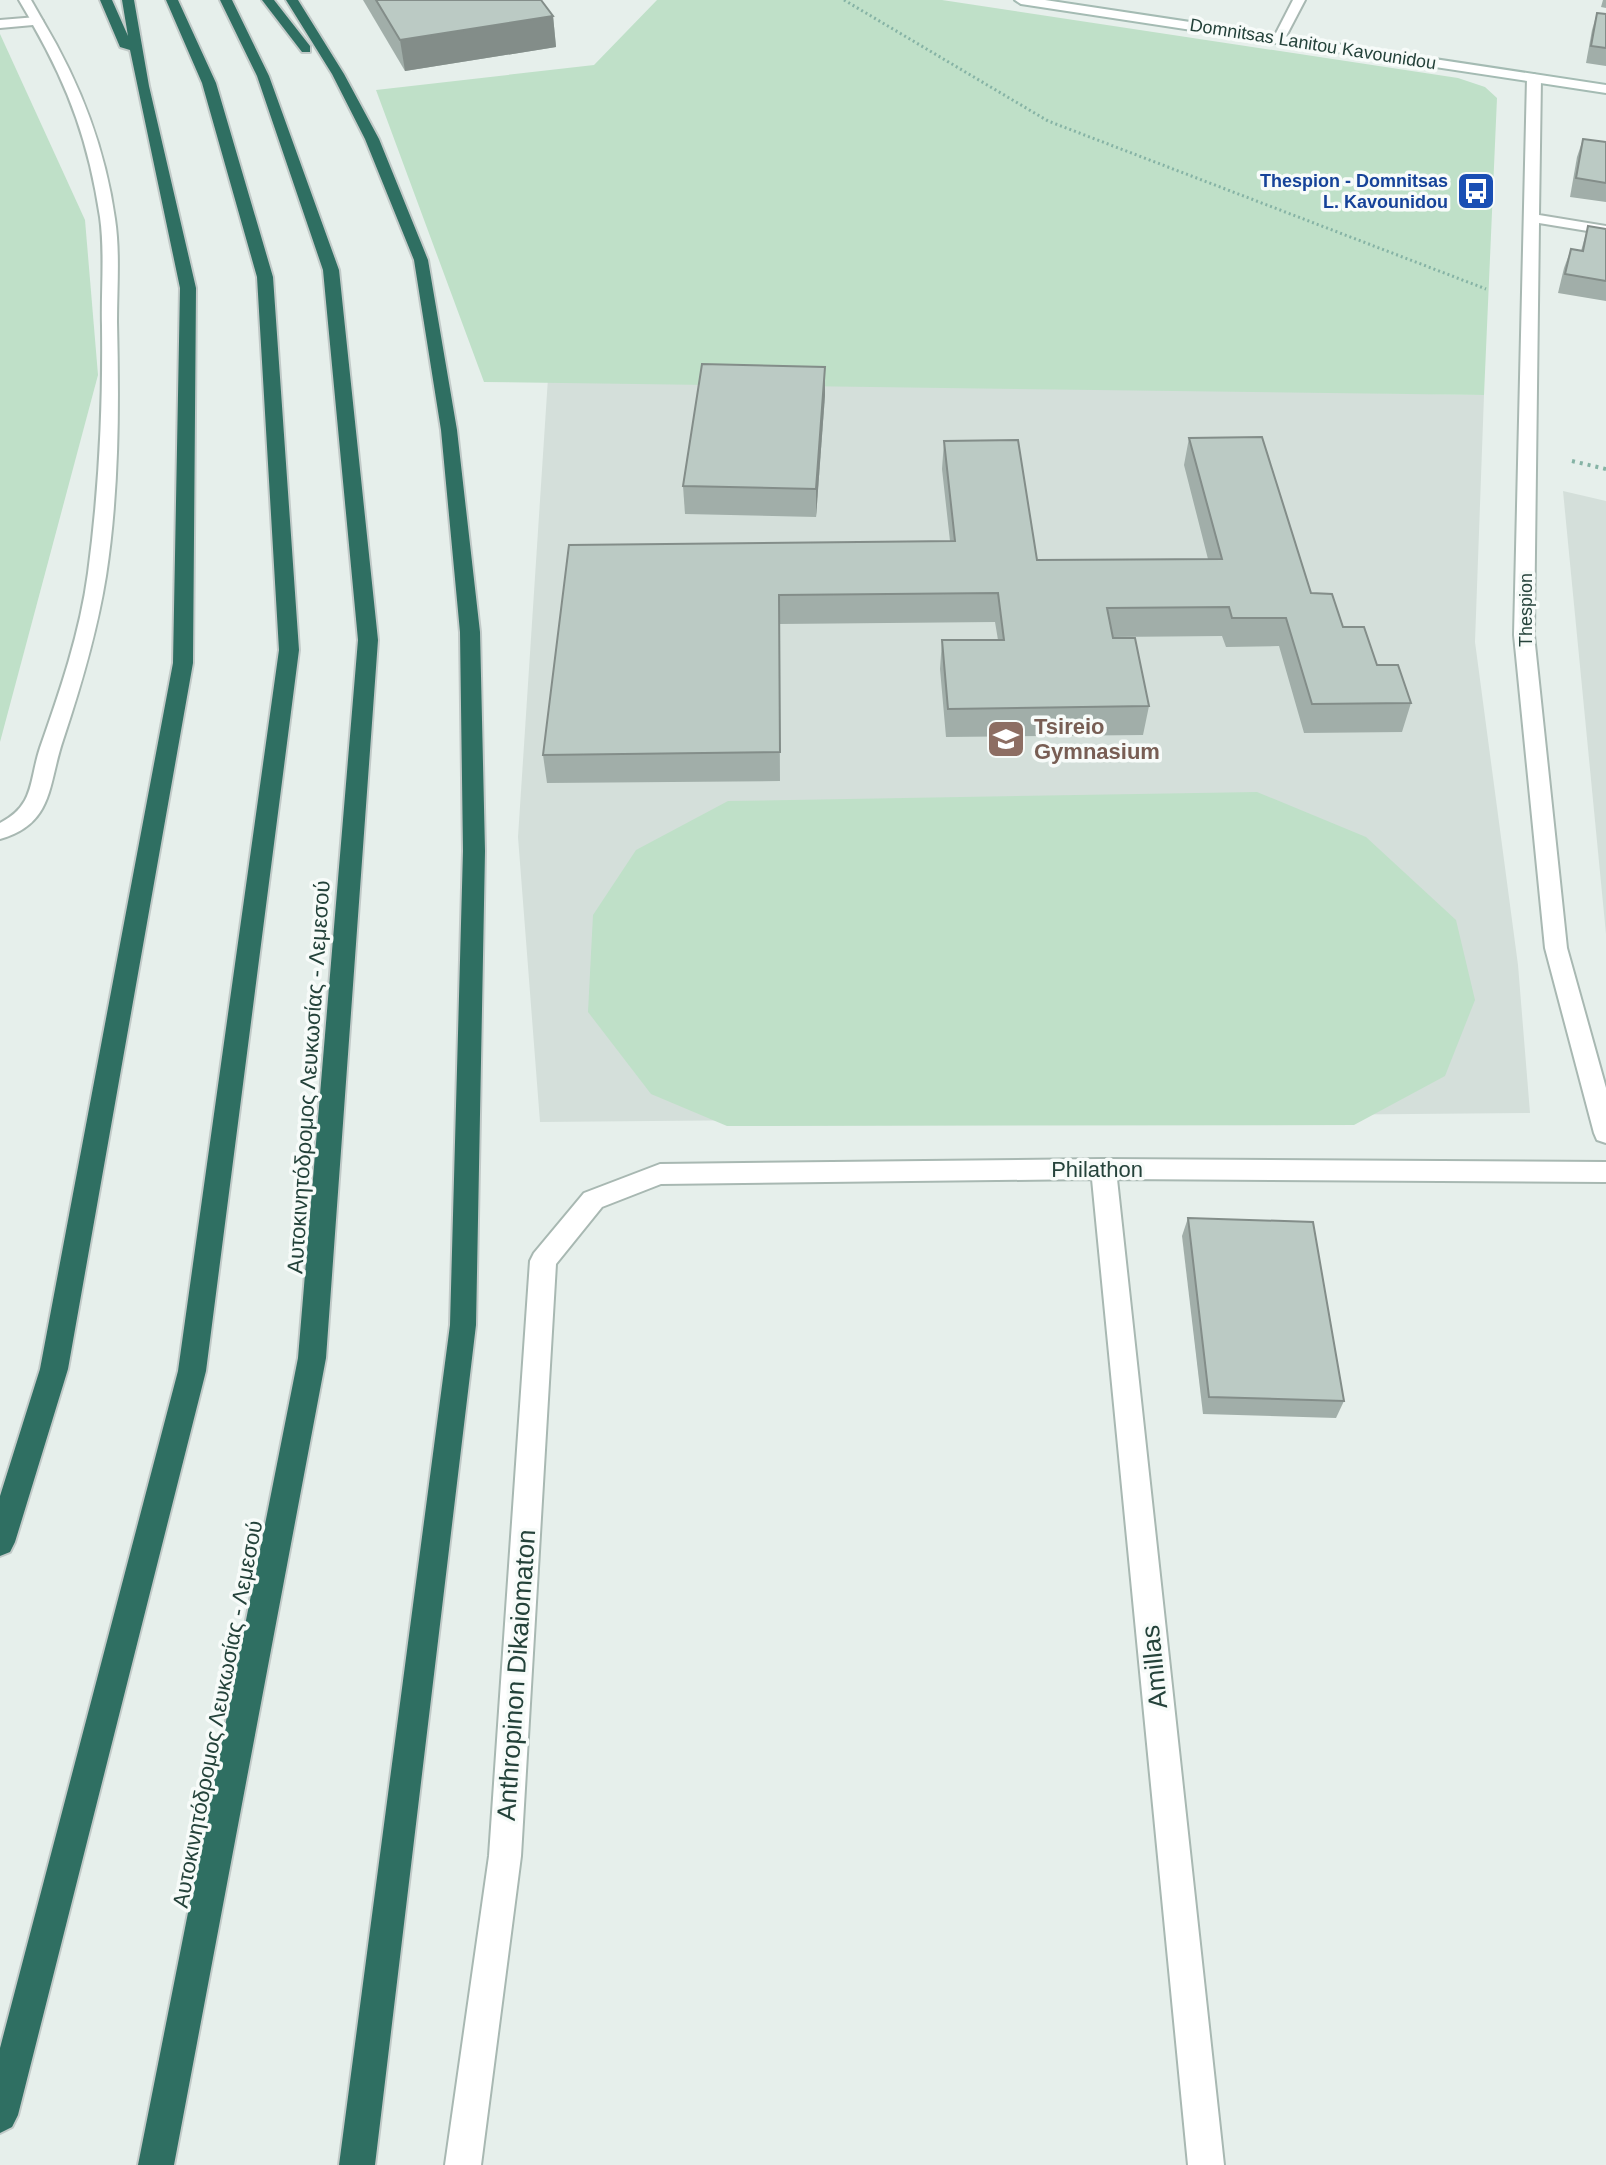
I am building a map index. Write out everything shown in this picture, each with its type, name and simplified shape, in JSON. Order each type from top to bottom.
[{"type":"highway","points":[[106,0],[142,86]]},
{"type":"highway","points":[[0,1542],[54,1369],[183,663],[188,288],[142,86],[128,0]]},
{"type":"highway","points":[[0,2115],[192,1371],[289,650],[265,277],[209,83],[172,0]]},
{"type":"highway","name":"Αυτοκινητόδρομος Λευκωσίας - Λεμεσού","points":[[156,2165],[312,1358],[368,640],[331,270],[263,76],[226,0]]},
{"type":"highway","points":[[268,0],[372,139]]},
{"type":"highway","points":[[292,0],[338,74],[372,139],[421,260],[449,430],[470,632],[474,851],[463,1325],[357,2165]]},
{"type":"street","points":[[0,832],[23,820],[39,799],[42,772],[76,672],[97,575],[111,411],[108,220],[89,127],[59,59],[25,0]]},
{"type":"street","name":"Domnitsas Lanitou Kavounidou","points":[[1021,0],[1606,89]]},
{"type":"street","points":[[1279,39],[1299,0]]},
{"type":"street","points":[[0,24],[37,21]]},
{"type":"street","name":"Thespion","points":[[1534,78],[1524,635],[1556,948],[1606,1133]]},
{"type":"street","points":[[1532,218],[1606,230]]},
{"type":"street","name":"Philathon","points":[[593,1200],[660,1174],[1103,1169],[1606,1172]]},
{"type":"street","name":"Amillas","points":[[1103,1169],[1206,2165]]},
{"type":"street","name":"Anthropinon Dikaiomaton","points":[[463,2165],[505,1856],[543,1261],[593,1200]]},
{"type":"path","points":[[844,0],[1048,121],[1493,292]]},
{"type":"shaded area","name":"Tsireio Gymnasium","points":[[548,378],[1484,395],[1475,642],[1518,965],[1530,1113],[540,1122],[518,837]]},
{"type":"shaded area","points":[[1563,491],[1606,501],[1606,934]]},
{"type":"green space","points":[[657,0],[942,0],[1458,78],[1485,87],[1497,98],[1484,395],[484,382],[376,90],[594,65]]},
{"type":"green space","points":[[0,34],[85,220],[98,375],[0,742]]},
{"type":"green space","points":[[1257,792],[1366,837],[1456,920],[1475,1000],[1445,1076],[1354,1125],[727,1126],[651,1094],[588,1012],[593,915],[636,850],[728,801]]},
{"type":"building","points":[[376,0],[541,0],[553,16],[400,40]]},
{"type":"building","points":[[1597,13],[1606,14],[1606,48],[1591,46]]},
{"type":"building","points":[[1583,139],[1606,142],[1606,183],[1576,178]]},
{"type":"building","points":[[1588,226],[1606,229],[1606,281],[1565,274],[1571,249],[1583,251]]},
{"type":"building","points":[[702,364],[825,367],[816,489],[683,486]]},
{"type":"building","points":[[1262,437],[1311,593],[1332,594],[1343,627],[1364,627],[1377,665],[1398,665],[1411,703],[1312,704],[1286,618],[1232,618],[1229,607],[1107,608],[1113,638],[1135,638],[1149,706],[948,709],[942,640],[1004,640],[998,593],[779,595],[780,752],[543,755],[569,545],[955,541],[944,441],[1018,440],[1037,560],[1222,559],[1189,438]]},
{"type":"building","points":[[1188,1218],[1313,1222],[1344,1401],[1209,1397]]},
{"type":"place","name":"Thespion - Domnitsas L. Kavounidou","points":[[1476,191]]},
{"type":"place","name":"Tsireio Gymnasium","points":[[1006,739]]}]
